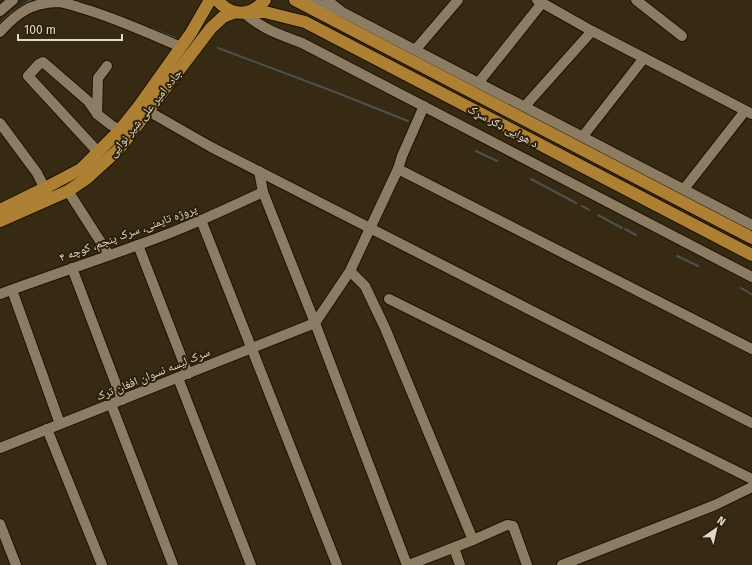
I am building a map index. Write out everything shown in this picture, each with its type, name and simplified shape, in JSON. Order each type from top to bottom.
[{"type":"main road","points":[[0,210],[48,193],[81,169],[120,130],[181,47],[198,22],[210,0]]},
{"type":"main road","points":[[217,0],[228,10],[243,12]]},
{"type":"main road","name":"جاده امیر علی شیر نوایی","points":[[0,221],[48,193],[68,191],[86,179],[119,149],[211,28],[223,17],[260,6],[265,0]]},
{"type":"main road","name":"د هوایی ډګر سړک","points":[[295,0],[752,238]]},
{"type":"main road","name":"د هوایی ډګر سړک","points":[[243,12],[265,12],[305,22],[752,255]]},
{"type":"street","points":[[0,12],[13,0]]},
{"type":"street","points":[[312,0],[328,10],[342,12]]},
{"type":"street","points":[[327,0],[342,12],[684,189],[750,220]]},
{"type":"street","points":[[416,49],[458,0]]},
{"type":"street","points":[[636,0],[682,36]]},
{"type":"street","points":[[479,82],[540,1],[592,31],[748,112],[684,189]]},
{"type":"street","points":[[0,32],[16,15],[29,8],[59,2],[105,15],[181,47]]},
{"type":"street","points":[[243,12],[257,24],[302,43],[752,277]]},
{"type":"street","points":[[525,106],[592,31]]},
{"type":"street","points":[[583,136],[644,58]]},
{"type":"street","points":[[98,152],[28,76],[39,64],[44,62],[88,101],[97,114],[120,130]]},
{"type":"street","points":[[97,114],[98,78],[107,66]]},
{"type":"street","points":[[315,323],[350,271],[398,170],[402,156],[424,106]]},
{"type":"street","points":[[148,111],[192,137],[752,423]]},
{"type":"street","points":[[0,123],[37,173],[48,193]]},
{"type":"street","points":[[398,170],[752,349]]},
{"type":"street","points":[[259,171],[263,192],[408,565],[510,525],[513,526],[528,565]]},
{"type":"street","points":[[68,191],[109,255]]},
{"type":"street","name":"پروژه تایمنی، سرک پنجم، کوچه ۴","points":[[0,294],[138,245],[201,220],[263,192]]},
{"type":"street","points":[[201,220],[337,565]]},
{"type":"street","points":[[138,245],[188,374]]},
{"type":"street","points":[[72,268],[122,400]]},
{"type":"street","points":[[350,271],[365,286],[385,328],[473,540]]},
{"type":"street","points":[[12,290],[60,424]]},
{"type":"street","points":[[389,299],[752,479]]},
{"type":"street","name":"سرک لیسه نسوان افغان‌ ترک","points":[[0,448],[315,323]]},
{"type":"street","points":[[178,378],[251,565]]},
{"type":"street","points":[[111,404],[173,565]]},
{"type":"street","points":[[47,430],[102,565]]},
{"type":"street","points":[[562,565],[715,505],[752,487]]},
{"type":"street","points":[[0,524],[16,565]]},
{"type":"street","points":[[454,548],[460,565]]},
{"type":"waterway","points":[[0,24],[12,12],[31,0]]},
{"type":"waterway","points":[[75,1],[86,5]]},
{"type":"waterway","points":[[152,29],[175,38]]},
{"type":"waterway","points":[[218,48],[408,121]]},
{"type":"waterway","points":[[476,151],[497,161]]},
{"type":"waterway","points":[[531,179],[576,203]]},
{"type":"waterway","points":[[582,206],[589,210]]},
{"type":"waterway","points":[[598,215],[622,228]]},
{"type":"waterway","points":[[625,229],[636,235]]},
{"type":"waterway","points":[[677,256],[698,266]]},
{"type":"waterway","points":[[741,288],[751,294]]}]
